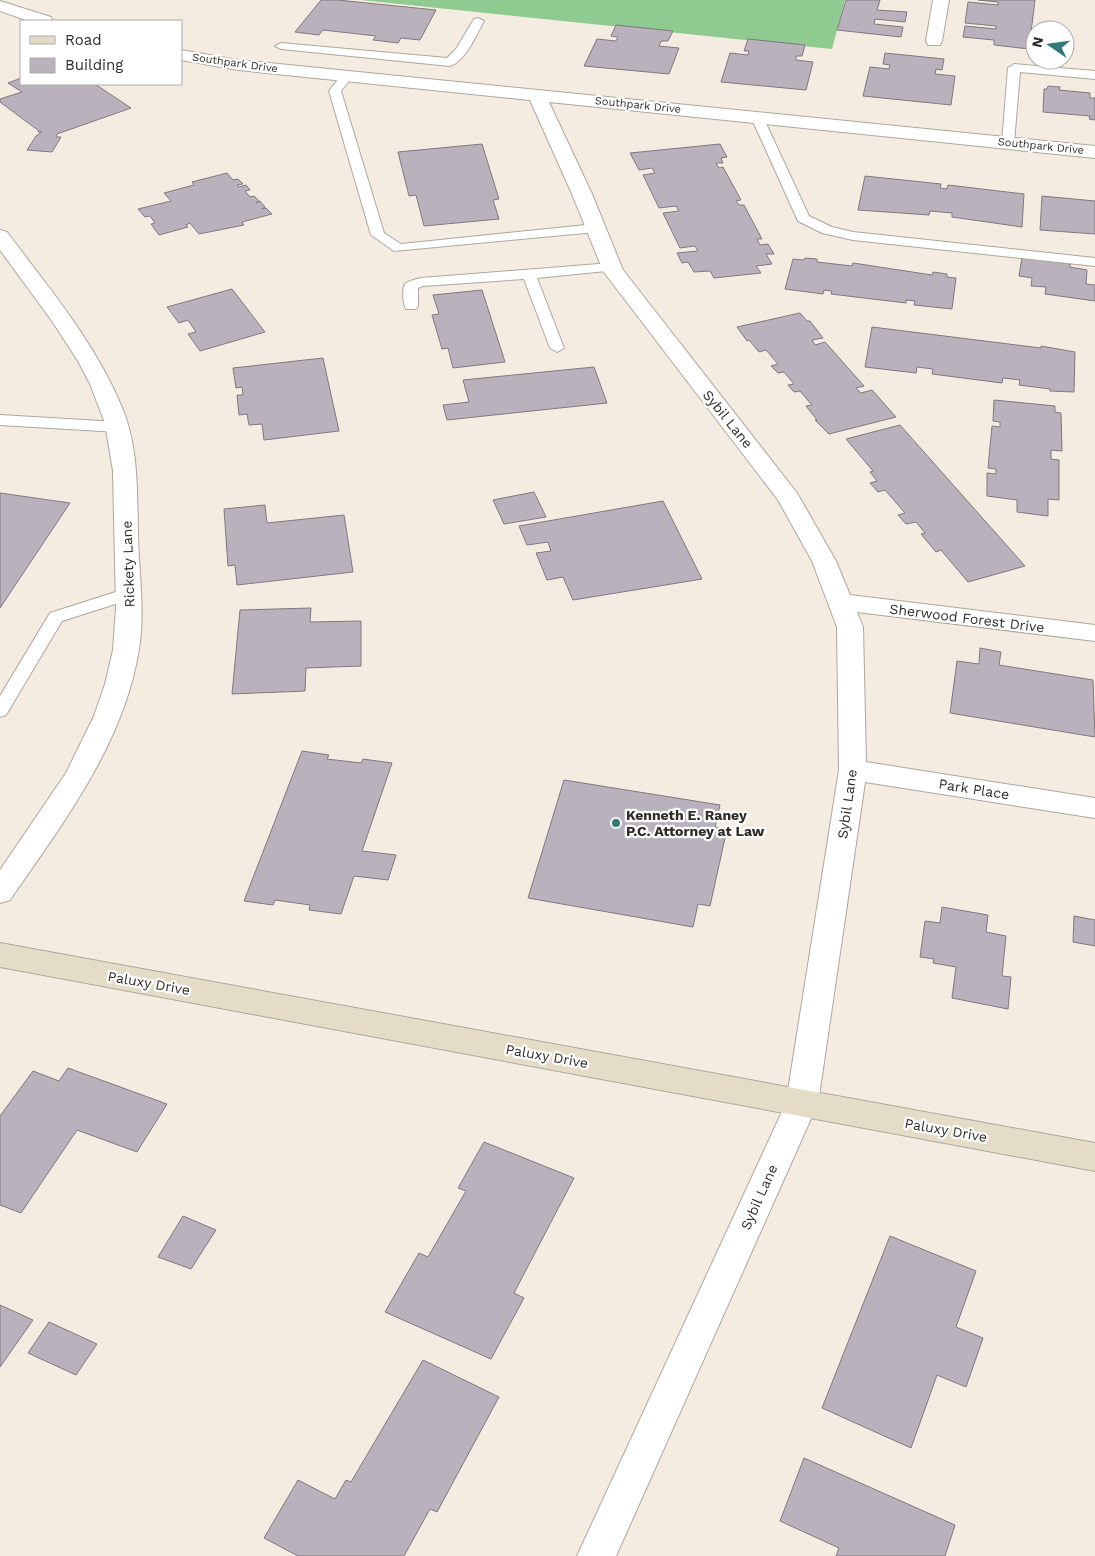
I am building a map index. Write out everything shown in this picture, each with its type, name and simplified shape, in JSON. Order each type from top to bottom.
[{"type":"main road","name":"Paluxy Drive","points":[[0,955],[1095,1157]]},
{"type":"street","points":[[934,41],[941,0]]},
{"type":"street","points":[[0,6],[42,20]]},
{"type":"street","name":"Southpark Drive","points":[[182,55],[238,65],[1095,152]]},
{"type":"street","name":"Sybil Lane","points":[[537,95],[596,228],[611,267],[653,326],[741,434],[789,498],[824,561],[850,627],[852,770],[802,1103],[596,1556]]},
{"type":"street","name":"Rickety Lane","points":[[0,236],[91,365],[118,426],[125,471],[130,615],[120,681],[108,717],[75,784],[0,892]]},
{"type":"street","name":"Sherwood Forest Drive","points":[[840,602],[1095,633]]},
{"type":"street","name":"Park Place","points":[[852,770],[1095,808]]},
{"type":"lane","points":[[281,46],[450,62],[462,51],[478,21]]},
{"type":"lane","points":[[288,70],[302,47]]},
{"type":"lane","points":[[414,82],[428,60]]},
{"type":"lane","points":[[1008,143],[1014,68],[1095,75]]},
{"type":"lane","points":[[347,76],[335,91],[378,235],[399,248],[596,228]]},
{"type":"lane","points":[[757,117],[803,218],[815,226],[834,233],[853,236],[1095,262]]},
{"type":"lane","points":[[410,306],[411,286],[421,282],[529,275],[611,267]]},
{"type":"lane","points":[[529,275],[557,348]]},
{"type":"lane","points":[[0,420],[118,426]]},
{"type":"lane","points":[[0,711],[56,617],[128,594]]},
{"type":"green space","points":[[361,0],[845,0],[832,49]]},
{"type":"building","points":[[321,0],[436,10],[420,40],[401,38],[398,43],[373,40],[376,36],[323,30],[319,35],[295,32]]},
{"type":"building","points":[[846,0],[880,0],[877,10],[907,12],[905,22],[875,19],[874,24],[903,27],[901,37],[837,30]]},
{"type":"building","points":[[978,0],[1035,0],[1033,20],[1025,20],[1025,49],[994,45],[994,40],[963,37],[965,26],[996,29],[996,26],[965,23],[968,2],[998,5],[998,2]]},
{"type":"building","points":[[616,25],[673,31],[668,41],[661,41],[659,46],[679,48],[669,74],[584,66],[597,39],[616,41],[618,37],[611,36]]},
{"type":"building","points":[[748,39],[805,45],[802,56],[796,56],[796,60],[813,62],[806,90],[721,82],[730,53],[748,55],[749,51],[744,51]]},
{"type":"building","points":[[885,53],[944,59],[942,70],[936,69],[935,74],[955,76],[951,105],[863,96],[870,67],[889,69],[890,65],[883,64]]},
{"type":"building","points":[[20,78],[20,85],[96,85],[131,108],[57,134],[56,137],[61,137],[52,152],[27,150],[36,136],[42,132],[38,132],[0,102],[0,99],[22,92],[8,83]]},
{"type":"building","points":[[1048,86],[1060,87],[1059,90],[1090,93],[1090,98],[1095,98],[1095,120],[1089,119],[1090,116],[1043,112],[1044,89],[1047,89]]},
{"type":"building","points":[[482,144],[499,199],[493,200],[499,219],[424,226],[416,195],[409,196],[398,152]]},
{"type":"building","points":[[720,144],[727,157],[721,158],[723,163],[716,163],[719,168],[723,167],[741,200],[736,201],[739,205],[744,205],[762,239],[757,239],[760,245],[768,244],[774,254],[766,254],[772,264],[756,266],[761,273],[714,278],[710,271],[694,272],[688,262],[682,263],[677,253],[698,251],[695,246],[680,248],[663,213],[679,211],[676,206],[659,208],[643,175],[655,173],[652,168],[639,170],[630,153]]},
{"type":"building","points":[[227,173],[233,180],[238,179],[243,184],[237,185],[239,187],[246,185],[250,190],[245,191],[250,197],[254,196],[259,201],[256,203],[260,201],[265,207],[262,209],[266,208],[272,214],[242,222],[244,225],[199,234],[190,223],[186,225],[188,227],[159,235],[151,224],[155,223],[150,216],[145,217],[138,209],[171,201],[164,193],[194,185],[192,182]]},
{"type":"building","points":[[865,176],[941,184],[940,188],[947,189],[948,185],[1024,194],[1022,227],[952,217],[952,213],[930,211],[929,215],[858,210]]},
{"type":"building","points":[[1042,196],[1095,201],[1095,234],[1040,230]]},
{"type":"building","points":[[1022,257],[1070,264],[1070,267],[1087,270],[1086,284],[1095,285],[1095,301],[1045,294],[1046,287],[1031,286],[1032,278],[1019,276]]},
{"type":"building","points":[[805,258],[817,259],[817,262],[852,266],[853,263],[932,275],[933,272],[947,274],[947,277],[956,278],[952,309],[914,305],[915,301],[906,300],[906,303],[831,294],[832,291],[824,290],[823,294],[785,289],[793,259],[804,260]]},
{"type":"building","points":[[232,289],[265,332],[200,351],[188,334],[196,332],[188,320],[179,323],[167,307]]},
{"type":"building","points":[[482,290],[505,362],[453,368],[448,348],[442,349],[432,315],[439,314],[433,295]]},
{"type":"building","points":[[800,313],[807,321],[810,321],[823,338],[812,340],[815,345],[825,342],[864,386],[856,388],[861,393],[872,390],[896,417],[829,434],[815,420],[817,420],[806,406],[812,405],[800,391],[794,392],[788,385],[794,384],[784,372],[778,373],[771,366],[778,364],[766,350],[759,352],[749,340],[747,341],[737,327]]},
{"type":"building","points":[[872,327],[1041,348],[1041,346],[1075,352],[1074,392],[1050,391],[1050,389],[1019,385],[1020,380],[1003,378],[1002,383],[932,374],[933,369],[917,367],[916,373],[865,367]]},
{"type":"building","points":[[323,358],[339,431],[264,440],[262,424],[249,425],[247,414],[239,415],[237,395],[243,395],[242,387],[236,388],[233,368]]},
{"type":"building","points":[[594,367],[607,403],[447,420],[443,405],[469,402],[463,380]]},
{"type":"building","points":[[994,400],[1055,406],[1055,412],[1061,413],[1062,451],[1051,450],[1051,459],[1059,460],[1059,500],[1048,499],[1048,516],[1017,512],[1017,500],[987,496],[987,473],[996,474],[996,469],[988,468],[992,426],[1000,427],[1000,422],[993,421]]},
{"type":"building","points":[[900,425],[1025,566],[968,582],[941,550],[936,552],[921,534],[925,533],[916,522],[906,524],[898,515],[905,513],[885,490],[878,492],[870,483],[877,481],[870,472],[873,471],[846,439]]},
{"type":"building","points":[[534,492],[546,517],[504,524],[493,500]]},
{"type":"building","points":[[0,493],[70,503],[0,608]]},
{"type":"building","points":[[663,501],[702,579],[573,600],[563,577],[547,580],[536,553],[551,551],[548,542],[527,545],[519,526]]},
{"type":"building","points":[[265,505],[267,523],[344,515],[353,572],[237,585],[235,565],[228,566],[224,509]]},
{"type":"building","points":[[311,608],[310,622],[361,621],[361,666],[306,668],[305,691],[232,694],[240,610]]},
{"type":"building","points":[[980,648],[1001,652],[999,665],[1093,680],[1095,737],[950,713],[957,661],[979,664]]},
{"type":"building","points":[[302,751],[329,755],[327,759],[361,763],[363,759],[392,763],[362,851],[396,855],[388,880],[354,876],[341,914],[309,910],[310,905],[275,900],[273,905],[244,901]]},
{"type":"building","points":[[564,780],[720,805],[715,827],[727,829],[710,906],[698,904],[693,927],[528,898]]},
{"type":"building","points":[[942,907],[988,915],[986,932],[1006,936],[1002,976],[1011,977],[1008,1009],[952,998],[956,967],[933,963],[934,959],[920,957],[925,921],[940,923]]},
{"type":"building","points":[[1074,916],[1095,920],[1095,946],[1073,942]]},
{"type":"building","points":[[68,1068],[167,1104],[137,1152],[77,1130],[21,1213],[0,1205],[0,1116],[33,1071],[59,1081]]},
{"type":"building","points":[[484,1142],[574,1178],[514,1293],[524,1298],[491,1359],[385,1312],[419,1253],[428,1257],[466,1191],[458,1188]]},
{"type":"building","points":[[183,1216],[216,1230],[191,1269],[158,1257]]},
{"type":"building","points":[[890,1236],[976,1271],[956,1327],[983,1338],[966,1387],[937,1375],[911,1448],[822,1408]]},
{"type":"building","points":[[0,1305],[33,1320],[0,1367]]},
{"type":"building","points":[[49,1322],[97,1344],[76,1375],[28,1353]]},
{"type":"building","points":[[423,1360],[499,1397],[437,1512],[430,1509],[404,1556],[298,1556],[264,1538],[298,1480],[335,1499],[346,1480],[351,1482]]},
{"type":"building","points":[[804,1458],[955,1525],[945,1556],[836,1556],[839,1548],[780,1521]]},
{"type":"place","name":"Kenneth E. Raney P.C. Attorney at Law","points":[[616,823]]}]
